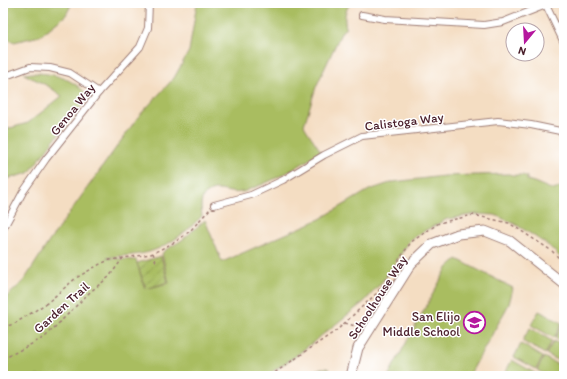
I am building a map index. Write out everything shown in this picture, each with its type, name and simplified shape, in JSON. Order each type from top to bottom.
[{"type":"street","name":"Genoa Way","points":[[3,229],[23,192],[50,153],[99,92],[140,47],[148,28],[149,3]]},
{"type":"street","points":[[362,15],[385,19],[484,25],[503,22],[545,4],[564,43]]},
{"type":"street","points":[[3,77],[30,67],[50,68],[70,73],[99,92]]},
{"type":"street","name":"Calistoga Way","points":[[214,204],[251,195],[283,180],[324,155],[362,136],[498,121],[531,124],[564,131]]},
{"type":"street","name":"Schoolhouse Way","points":[[351,376],[358,348],[369,330],[411,264],[432,244],[458,234],[485,231],[510,241],[564,284]]},
{"type":"path","points":[[3,327],[14,324],[47,302],[76,278],[106,261],[153,253],[175,242],[190,231],[205,216]]},
{"type":"path","points":[[153,253],[156,262]]},
{"type":"path","name":"Garden Trail","points":[[3,359],[45,337],[90,292],[109,277],[123,258]]},
{"type":"path","points":[[344,323],[369,330]]},
{"type":"green space","points":[[3,3],[72,3],[66,15],[40,36],[14,42],[3,37]]},
{"type":"green space","points":[[197,3],[351,3],[345,15],[346,28],[342,31],[316,87],[304,125],[321,152],[280,176],[244,192],[238,193],[213,190],[209,192],[202,199],[202,216],[191,227],[166,245],[141,254],[106,258],[136,260],[145,289],[169,283],[162,254],[164,251],[182,240],[205,220],[222,262],[320,219],[369,190],[393,182],[444,176],[509,174],[525,176],[527,177],[527,180],[554,190],[564,185],[564,261],[549,246],[531,234],[515,224],[495,215],[476,214],[447,219],[410,240],[387,276],[365,301],[297,355],[266,376],[3,376],[3,300],[23,282],[50,240],[138,117],[174,78],[189,51]]},
{"type":"green space","points":[[32,73],[55,75],[68,80],[86,94],[86,101],[29,173],[3,180],[3,130],[28,123],[62,96],[48,86],[24,74]]},
{"type":"green space","points":[[161,256],[168,282],[146,289],[137,263]]},
{"type":"green space","points":[[457,259],[513,288],[509,304],[469,376],[388,376],[447,268]]},
{"type":"green space","points":[[539,311],[562,323],[554,338],[531,325]]},
{"type":"green space","points":[[563,324],[564,325],[564,344],[555,338]]},
{"type":"green space","points":[[530,328],[552,341],[545,354],[522,341]]},
{"type":"green space","points":[[554,341],[564,347],[564,364],[546,354]]},
{"type":"green space","points":[[521,344],[543,357],[536,369],[514,357]]},
{"type":"green space","points":[[544,357],[564,368],[564,376],[548,376],[537,370]]},
{"type":"green space","points":[[512,360],[540,376],[511,376],[505,373]]},
{"type":"green space","points":[[321,368],[328,368],[330,371],[330,376],[305,376],[305,374]]},
{"type":"place","name":"San Elijo Middle School","points":[[475,323]]}]
